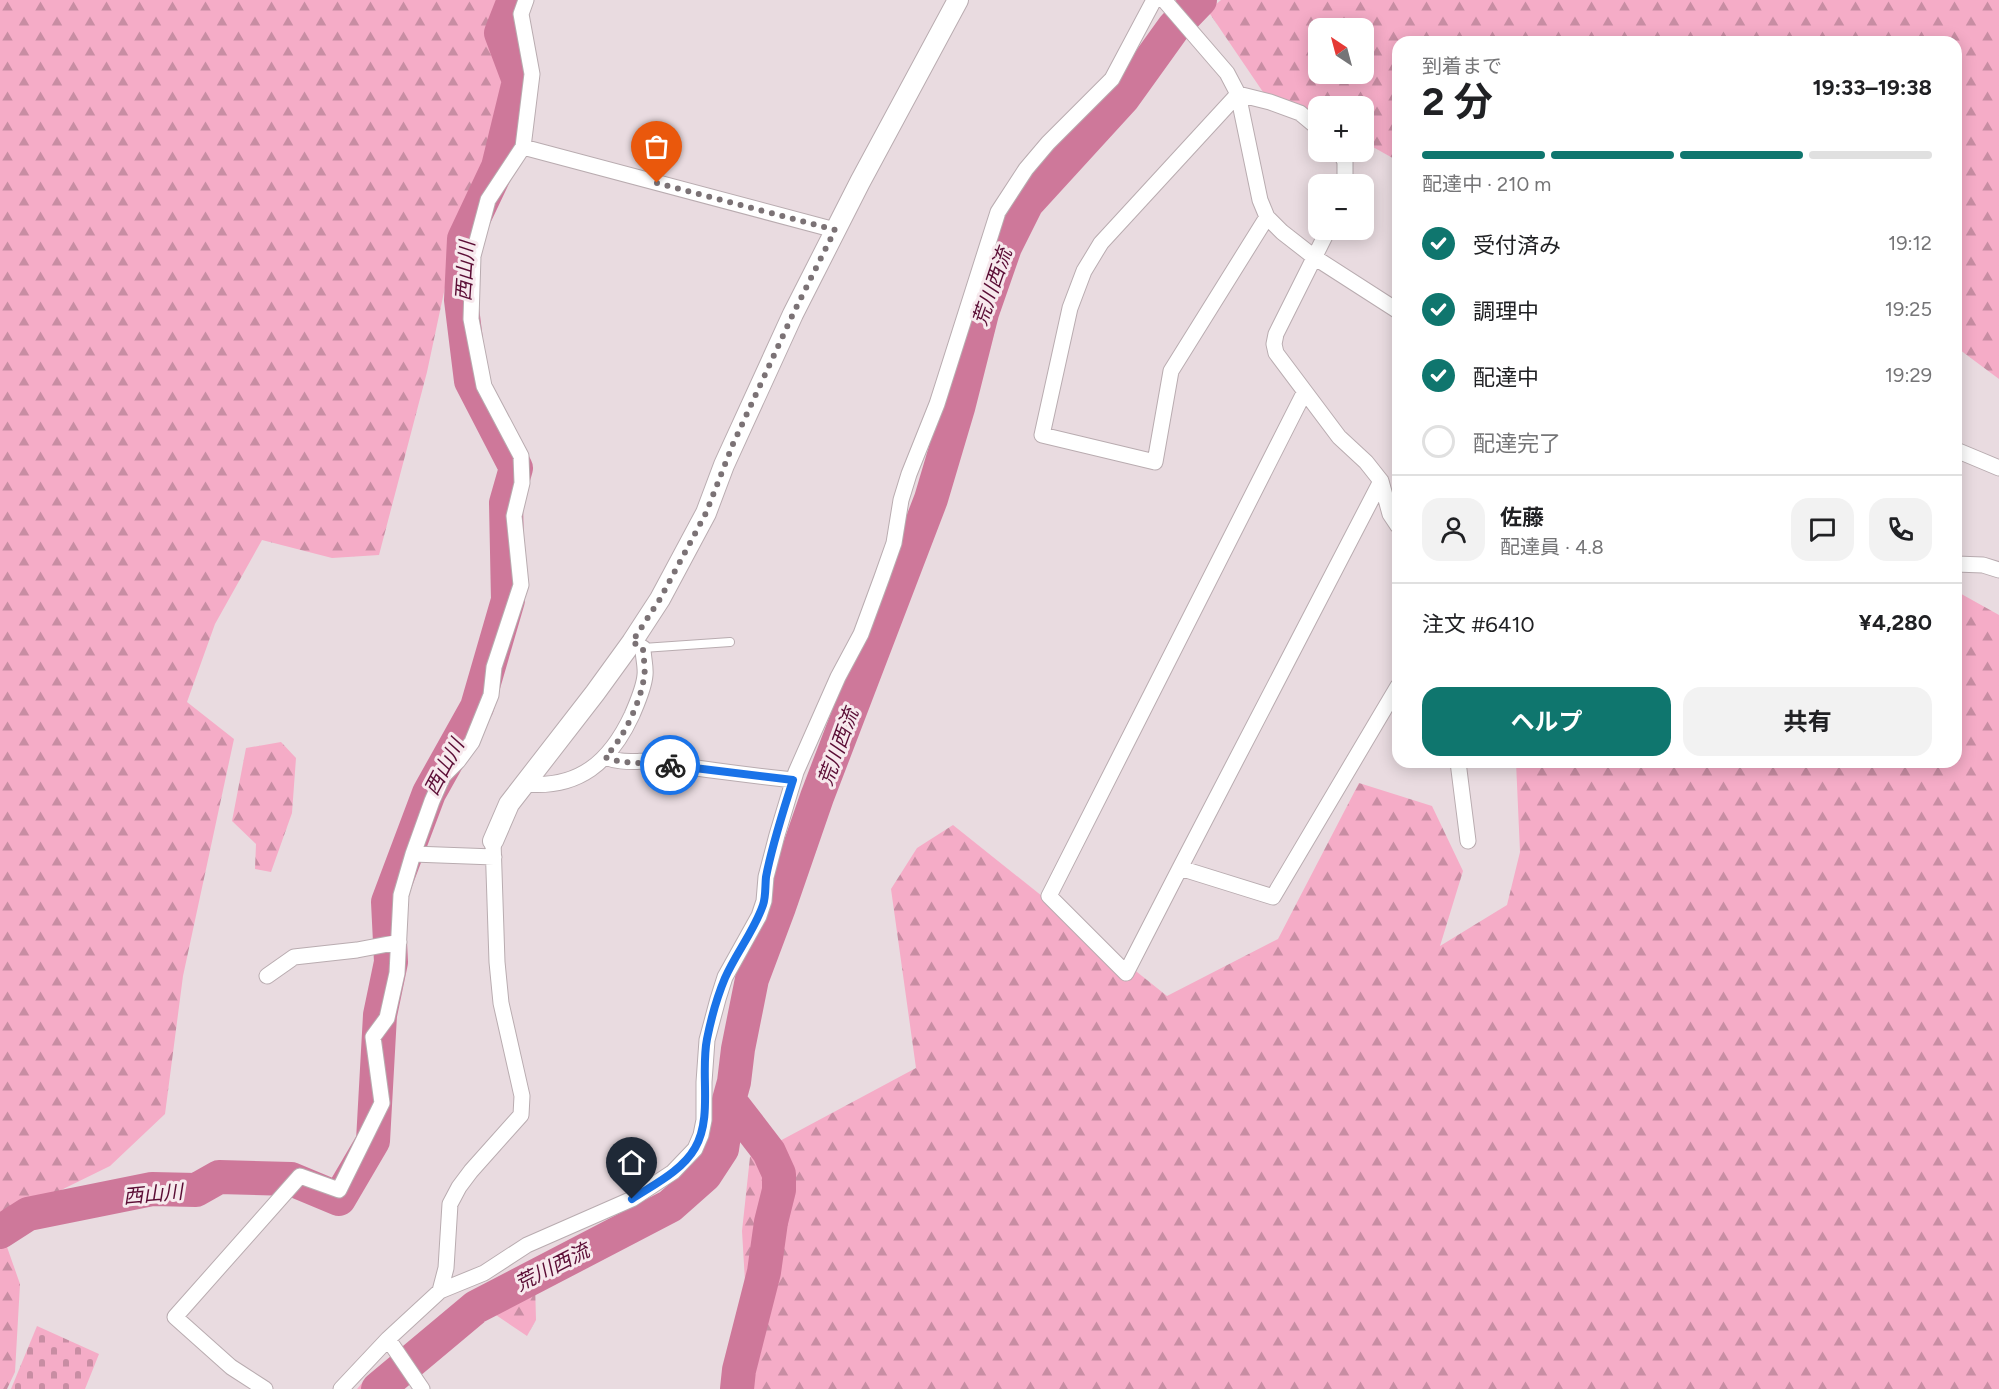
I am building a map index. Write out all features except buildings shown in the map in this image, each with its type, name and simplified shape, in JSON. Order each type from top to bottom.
[{"type":"street","points":[[265,1389],[231,1367],[175,1317],[300,1176],[339,1190],[382,1103],[373,1037],[387,1018],[397,973],[401,895],[413,854],[443,776],[472,742],[491,695],[494,667],[521,585],[514,516],[522,483],[521,456],[484,386],[471,319],[473,256],[488,200],[523,147],[532,74],[521,14],[526,0]]},
{"type":"street","points":[[440,1291],[446,1268],[450,1204],[471,1171],[521,1114],[522,1096],[501,1003],[497,962],[494,849],[509,804],[637,645],[706,513],[733,444],[793,314],[835,230],[958,0]]},
{"type":"street","points":[[341,1389],[391,1344],[440,1291],[484,1273],[527,1245],[632,1199],[673,1172],[695,1149],[704,1120],[706,1050],[725,977],[759,916],[764,901],[769,867],[793,780],[838,677],[861,634],[882,577],[894,543],[909,474],[937,404],[998,212],[1026,169],[1048,143],[1112,79],[1154,0]]},
{"type":"street","points":[[1164,0],[1227,73],[1238,94],[1260,200],[1267,217],[1314,257],[1392,307]]},
{"type":"street","points":[[1238,94],[1300,113],[1308,120]]},
{"type":"street","points":[[1238,94],[1101,243],[1084,271],[1070,308],[1042,435],[1155,462],[1171,371],[1267,217]]},
{"type":"street","points":[[523,147],[835,230]]},
{"type":"street","points":[[1323,240],[1276,334],[1274,344],[1276,354],[1339,437],[1366,462],[1381,481],[1392,517]]},
{"type":"street","points":[[1304,393],[1049,896],[1126,973],[1381,481]]},
{"type":"street","points":[[1962,453],[1999,468]]},
{"type":"street","points":[[1962,564],[1999,570]]},
{"type":"street","points":[[525,784],[538,785],[570,780],[595,767],[612,751],[637,703],[645,676],[637,645]]},
{"type":"street","points":[[1180,868],[1273,897],[1392,696]]},
{"type":"street","points":[[605,757],[616,762],[652,762],[793,780]]},
{"type":"street","points":[[1459,768],[1467,842]]},
{"type":"street","points":[[413,854],[494,849]]},
{"type":"street","points":[[267,975],[294,957],[357,950],[399,942]]},
{"type":"street","points":[[391,1344],[422,1389]]},
{"type":"lane","points":[[637,645],[730,642]]},
{"type":"green space","points":[[0,0],[502,0],[494,27],[506,83],[491,160],[454,245],[427,372],[379,555],[332,558],[262,540],[215,624],[187,702],[234,739],[183,976],[165,1114],[110,1166],[0,1220]]},
{"type":"green space","points":[[1221,0],[1999,0],[1999,379],[1962,351],[1962,36],[1392,36],[1392,158],[1374,148],[1374,96],[1308,96],[1308,112],[1263,92],[1208,11]]},
{"type":"green space","points":[[1962,594],[1999,615],[1999,1389],[737,1389],[749,1348],[742,1231],[750,1157],[916,1068],[891,889],[917,848],[953,825],[1167,996],[1278,939],[1359,783],[1432,806],[1463,871],[1440,946],[1507,905],[1520,852],[1516,768],[1962,768]]},
{"type":"green space","points":[[281,742],[296,758],[292,813],[271,872],[255,869],[256,844],[232,821],[246,748]]},
{"type":"green space","points":[[0,1227],[20,1284],[15,1372],[7,1389],[0,1389]]},
{"type":"green space","points":[[517,1275],[535,1283],[536,1320],[527,1336],[487,1309]]},
{"type":"green space","points":[[37,1326],[99,1354],[85,1389],[11,1389]]},
{"type":"green space","points":[[368,1376],[398,1384],[401,1389],[357,1389]]},
{"type":"waterway","name":"西山川","points":[[0,1232],[28,1214],[152,1189],[196,1190],[219,1177],[291,1179],[339,1199],[373,1141],[380,1015],[391,962],[388,902],[429,793],[477,707],[508,600],[506,503],[516,468],[471,381],[461,300],[464,239],[498,167],[519,81],[501,33],[514,0]]},
{"type":"waterway","name":"荒川西流","points":[[378,1389],[476,1307],[670,1206],[705,1175],[722,1149],[752,979],[817,797],[931,499],[958,408],[982,313],[1005,247],[1027,203],[1123,98],[1174,27],[1200,0]]},
{"type":"waterway","points":[[729,1100],[769,1152],[779,1174],[779,1190],[771,1222],[764,1272],[739,1370],[737,1389]]},
{"type":"way so far","points":[[657,183],[835,230],[733,444],[706,513],[660,599],[632,642],[643,648],[645,676],[637,703],[624,730],[612,751],[605,757],[616,762],[652,762],[670,765]]},
{"type":"route","points":[[632,1199],[673,1172],[695,1149],[701,1135],[704,1120],[707,1040],[725,977],[759,916],[764,901],[766,877],[793,780],[670,765]]}]
